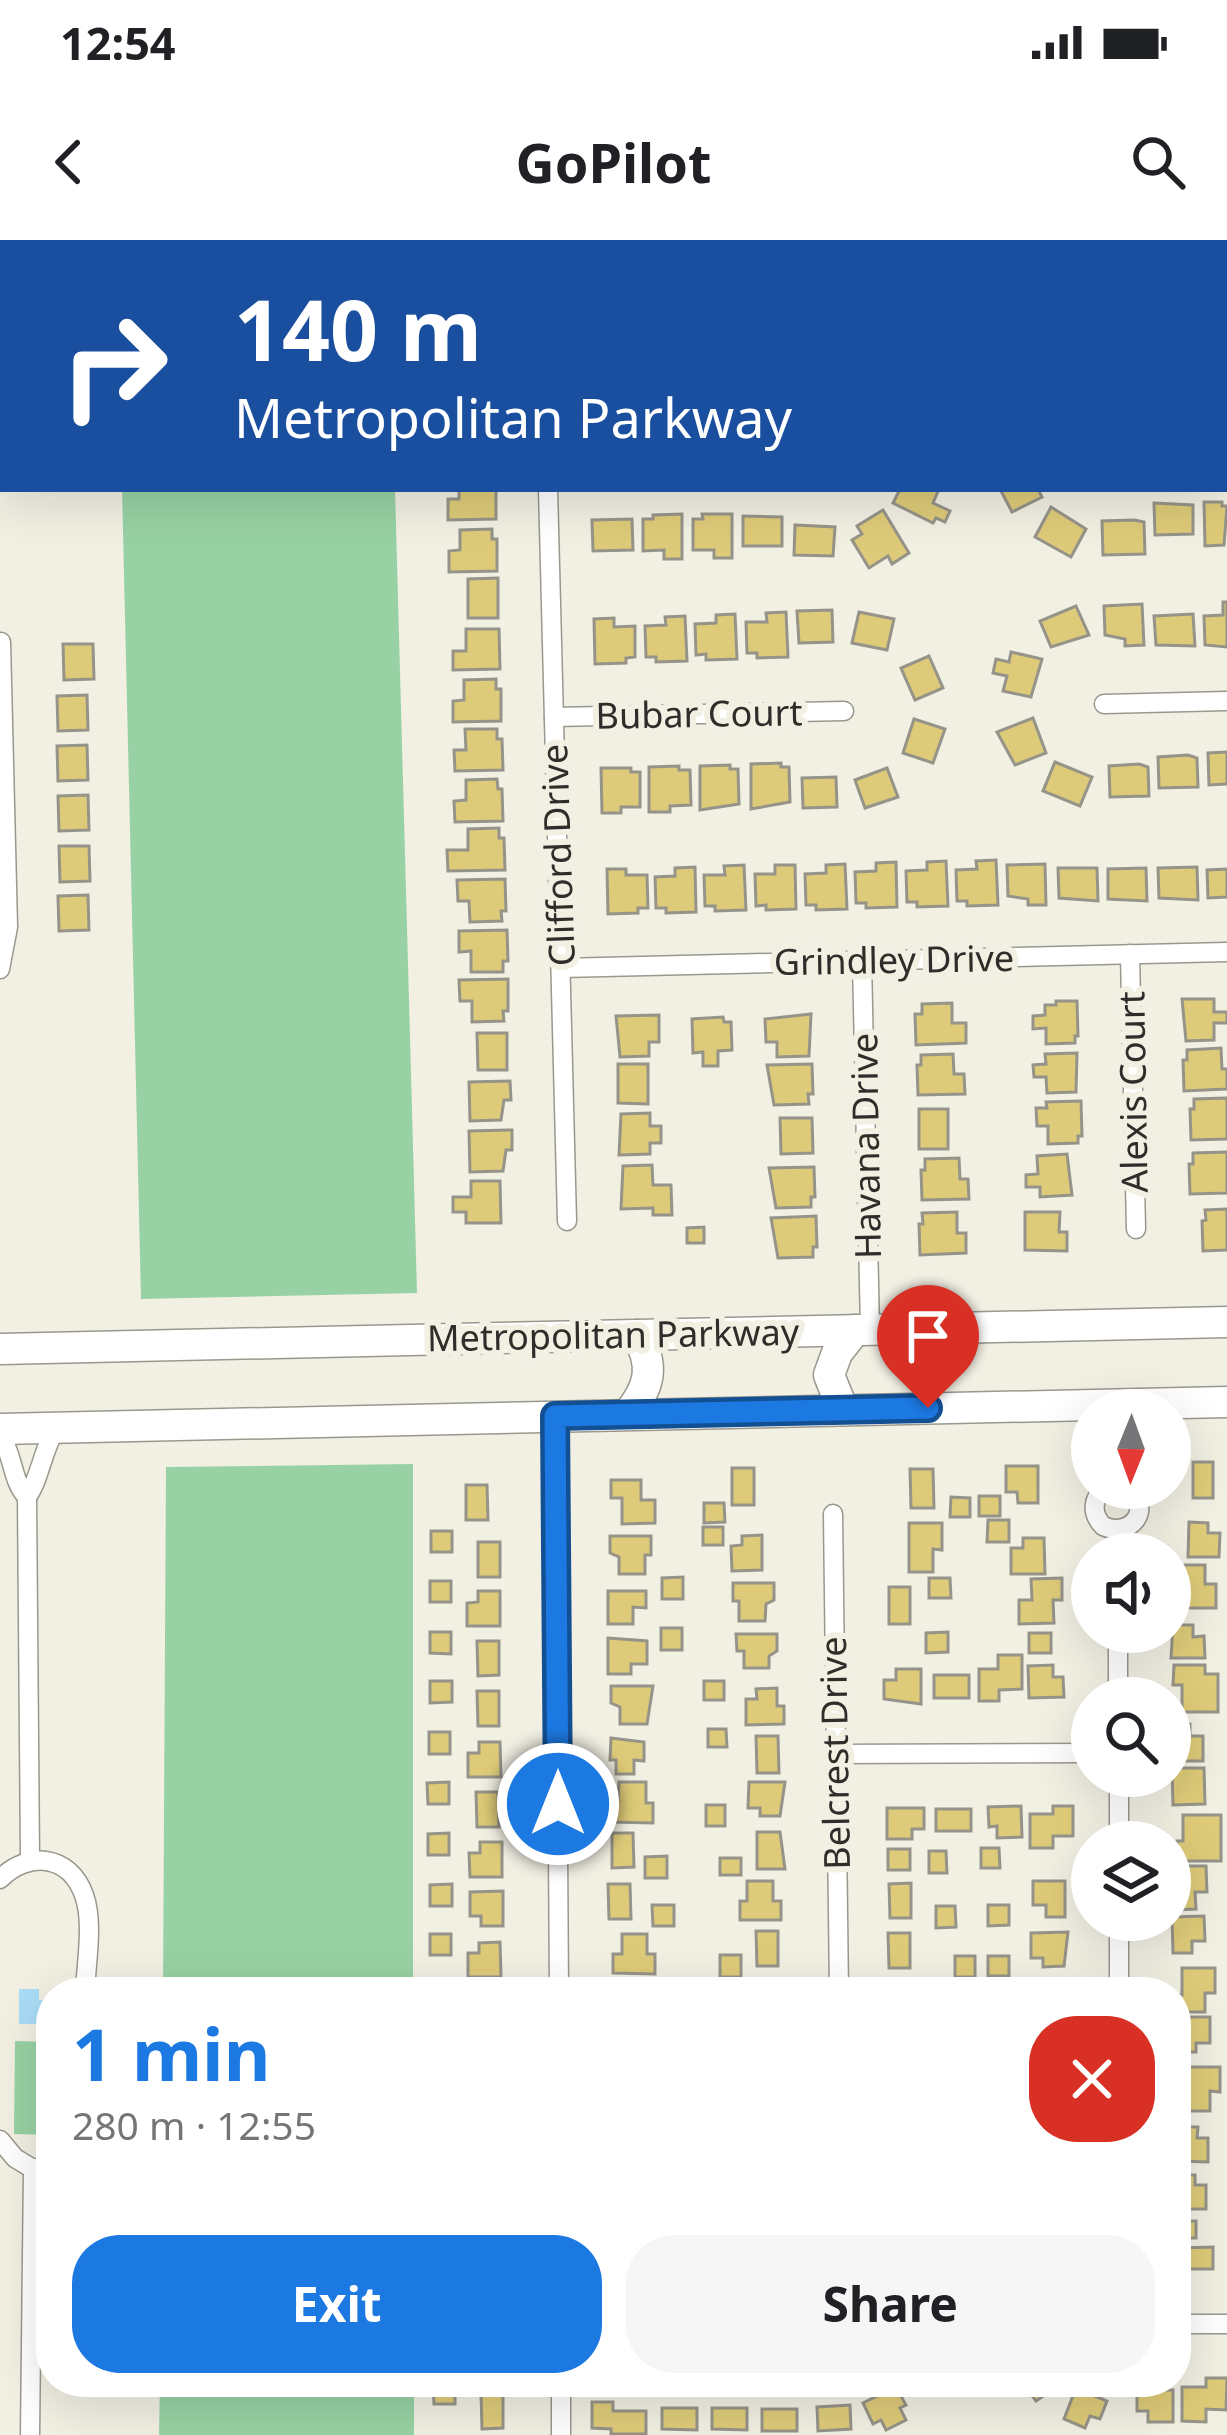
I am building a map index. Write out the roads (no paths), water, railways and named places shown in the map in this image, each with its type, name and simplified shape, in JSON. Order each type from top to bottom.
[{"type":"main road","name":"Metropolitan Parkway","points":[[0,1349],[1227,1322]]},
{"type":"main road","points":[[843,1410],[830,1376],[837,1353],[863,1330]]},
{"type":"main road","points":[[628,1414],[643,1396],[650,1370],[637,1335]]},
{"type":"main road","points":[[0,1432],[1227,1402]]},
{"type":"street","name":"Clifford Drive","points":[[548,492],[567,1221]]},
{"type":"street","points":[[0,969],[8,927],[1,642]]},
{"type":"street","points":[[1104,704],[1227,701]]},
{"type":"street","name":"Bubar Court","points":[[554,717],[844,711]]},
{"type":"street","name":"Grindley Drive","points":[[561,968],[1227,952]]},
{"type":"street","name":"Alexis Court","points":[[1130,954],[1136,1228]]},
{"type":"street","name":"Havana Drive","points":[[862,961],[863,1330]]},
{"type":"street","points":[[555,1416],[559,1977]]},
{"type":"street","points":[[30,1859],[27,1497],[56,1428]]},
{"type":"street","points":[[0,1432],[13,1458],[17,1486],[27,1497]]},
{"type":"street","points":[[1096,1509],[1102,1526],[1118,1531],[1132,1525],[1138,1509]]},
{"type":"street","name":"Belcrest Drive","points":[[833,1514],[839,1977]]},
{"type":"street","points":[[834,1754],[1071,1753]]},
{"type":"street","points":[[0,1879],[14,1865],[30,1859],[53,1862],[75,1879],[86,1897],[86,1977]]},
{"type":"street","points":[[1119,1941],[1119,1977]]},
{"type":"street","points":[[0,2140],[15,2158],[36,2164]]},
{"type":"street","points":[[30,2435],[36,2300]]},
{"type":"street","points":[[1191,2324],[1227,2324]]},
{"type":"street","points":[[561,2397],[561,2435]]},
{"type":"water","points":[[19,1989],[36,1989],[36,2024],[19,2024]]}]
